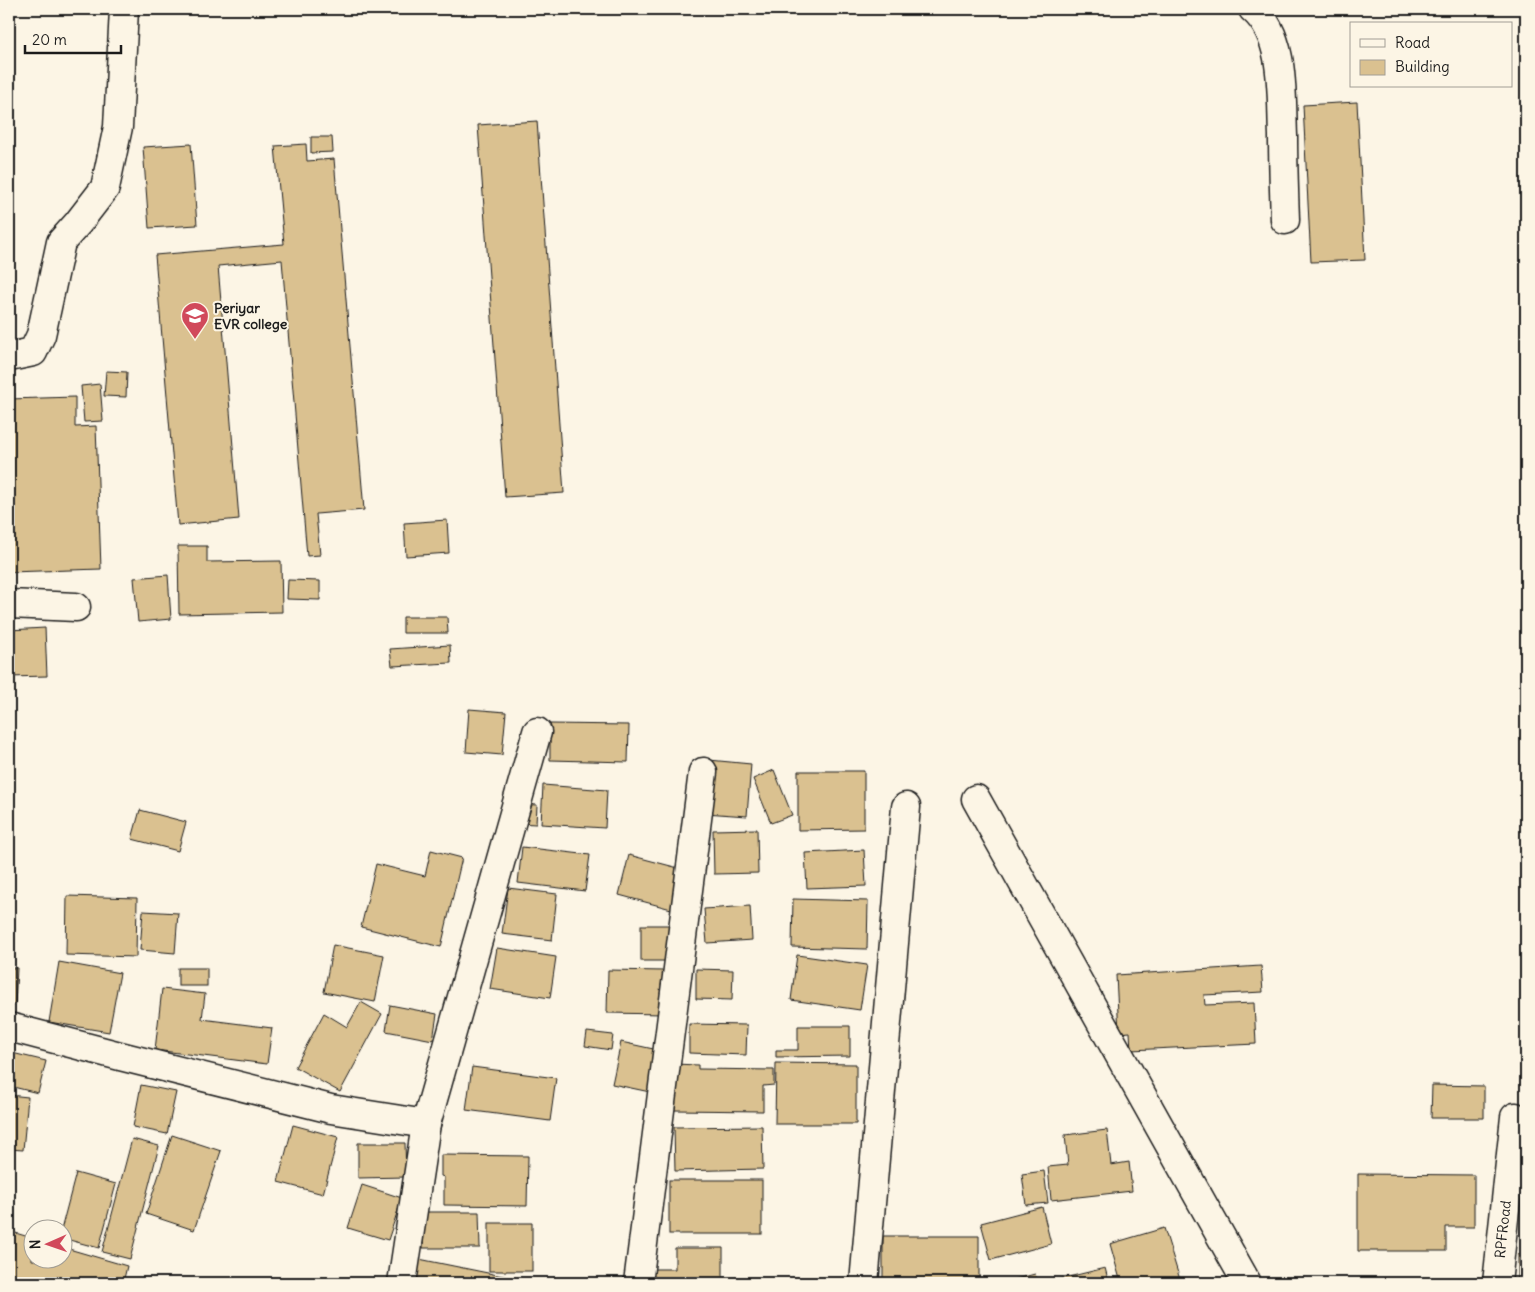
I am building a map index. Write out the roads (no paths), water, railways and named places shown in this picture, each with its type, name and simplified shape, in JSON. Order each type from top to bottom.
[{"type":"street","points":[[9,357],[33,352],[40,336],[61,242],[78,224],[105,188],[118,127],[124,9]]},
{"type":"street","points":[[1253,9],[1263,17],[1274,44],[1281,71],[1285,220]]},
{"type":"street","points":[[9,604],[76,607]]},
{"type":"street","points":[[402,1283],[426,1124],[537,732]]},
{"type":"street","points":[[638,1283],[703,772]]},
{"type":"street","points":[[976,799],[1247,1283]]},
{"type":"street","points":[[864,1283],[906,807]]},
{"type":"street","points":[[9,1027],[331,1108],[426,1124]]},
{"type":"street","name":"RPFRoad","points":[[1497,1283],[1514,1117]]},
{"type":"place","name":"Periyar EVR college","points":[[195,340]]}]
